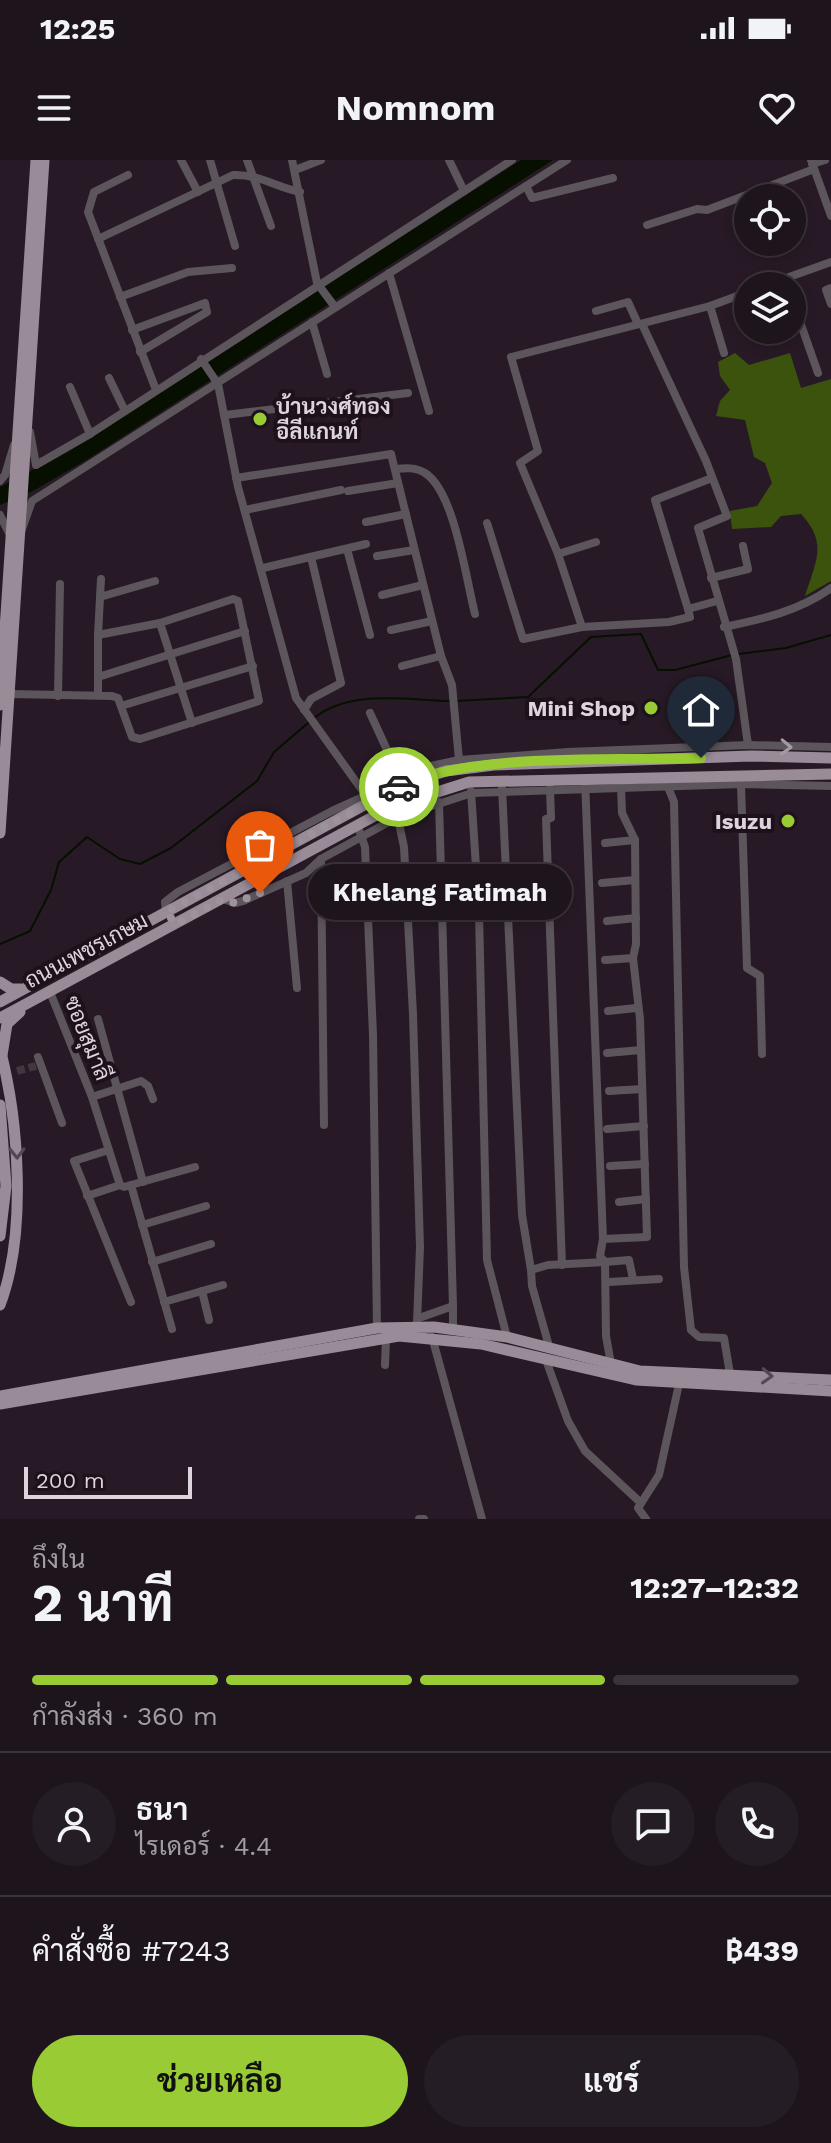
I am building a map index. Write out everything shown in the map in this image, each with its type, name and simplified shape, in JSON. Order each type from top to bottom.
[{"type":"main road","points":[[21,460],[19,427],[36,160]]},
{"type":"main road","points":[[0,833],[10,694],[15,536],[11,519],[29,407],[44,160]]},
{"type":"main road","points":[[0,705],[15,536]]},
{"type":"main road","points":[[749,751],[753,774]]},
{"type":"main road","name":"ถนนเพชรเกษม","points":[[0,1002],[368,799],[446,771],[494,761],[749,751],[831,758]]},
{"type":"main road","name":"ถนนเพชรเกษม","points":[[0,1018],[223,899],[324,853],[396,812],[470,788],[668,783],[753,774],[831,774]]},
{"type":"main road","points":[[161,915],[176,924]]},
{"type":"main road","points":[[0,982],[11,989],[27,988]]},
{"type":"main road","points":[[0,1305],[17,1191],[12,1073],[1,1052],[7,1024],[36,1000]]},
{"type":"main road","points":[[0,1105],[3,1185],[0,1236]]},
{"type":"main road","points":[[0,1405],[14,1397],[417,1323],[507,1337],[654,1372],[831,1380]]},
{"type":"main road","points":[[0,1395],[14,1397],[386,1338],[432,1337],[636,1380],[831,1391]]},
{"type":"street","points":[[181,160],[198,192]]},
{"type":"street","points":[[210,160],[235,246]]},
{"type":"street","points":[[247,160],[271,226]]},
{"type":"street","points":[[292,160],[317,283],[335,307]]},
{"type":"street","points":[[295,170],[321,160]]},
{"type":"street","points":[[449,160],[464,191]]},
{"type":"street","points":[[29,407],[32,460],[36,465],[90,434],[317,283],[512,160]]},
{"type":"street","points":[[15,536],[32,501],[567,160]]},
{"type":"street","points":[[647,225],[697,209],[707,210],[825,160]]},
{"type":"street","points":[[812,165],[831,216]]},
{"type":"street","points":[[98,239],[198,192],[218,179],[251,174],[300,192]]},
{"type":"street","points":[[128,175],[94,192],[88,212],[156,390]]},
{"type":"street","points":[[526,186],[532,198],[613,178]]},
{"type":"street","points":[[806,273],[831,262]]},
{"type":"street","points":[[120,297],[188,272],[232,268]]},
{"type":"street","points":[[389,273],[429,411]]},
{"type":"street","points":[[831,288],[826,290],[831,304]]},
{"type":"street","points":[[582,627],[558,554],[520,463],[536,456],[538,451],[511,357],[734,297]]},
{"type":"street","points":[[596,311],[628,302],[727,516],[698,528],[724,627],[736,659],[749,751],[831,747]]},
{"type":"street","points":[[132,330],[205,303],[207,312],[140,352]]},
{"type":"street","points":[[710,306],[724,353]]},
{"type":"street","points":[[312,322],[327,374]]},
{"type":"street","points":[[806,339],[818,373]]},
{"type":"street","points":[[201,359],[218,384],[236,478],[296,698],[368,799],[400,778],[459,760],[494,761]]},
{"type":"street","points":[[109,378],[125,411]]},
{"type":"street","points":[[70,387],[90,434]]},
{"type":"street","points":[[225,415],[408,393]]},
{"type":"street","points":[[0,481],[5,475],[19,427]]},
{"type":"street","points":[[236,478],[391,454],[441,656],[452,685],[459,760]]},
{"type":"street","points":[[395,469],[413,468],[425,473],[445,497],[475,614]]},
{"type":"street","points":[[487,523],[523,639],[582,627],[669,622],[690,617],[655,500],[712,478]]},
{"type":"street","points":[[245,510],[344,490],[398,483]]},
{"type":"street","points":[[366,522],[406,514]]},
{"type":"street","points":[[558,554],[596,542]]},
{"type":"street","points":[[263,568],[366,544]]},
{"type":"street","points":[[711,578],[748,569],[743,546]]},
{"type":"street","points":[[347,549],[370,635]]},
{"type":"street","points":[[377,556],[414,550]]},
{"type":"street","points":[[304,710],[311,699],[341,683],[311,557]]},
{"type":"street","points":[[98,695],[101,579]]},
{"type":"street","points":[[100,597],[155,581]]},
{"type":"street","points":[[58,696],[60,584]]},
{"type":"street","points":[[382,595],[423,585]]},
{"type":"street","points":[[724,627],[779,615],[812,602],[831,588]]},
{"type":"street","points":[[10,694],[112,696],[121,706],[135,739],[259,701],[236,599],[160,623],[98,635]]},
{"type":"street","points":[[688,609],[717,601]]},
{"type":"street","points":[[391,630],[432,621]]},
{"type":"street","points":[[160,623],[192,723]]},
{"type":"street","points":[[98,677],[245,631]]},
{"type":"street","points":[[402,666],[441,656]]},
{"type":"street","points":[[121,706],[253,666]]},
{"type":"street","points":[[370,713],[400,778]]},
{"type":"street","points":[[603,1239],[647,1237],[641,1050],[633,958],[635,840],[622,813],[621,783]]},
{"type":"street","points":[[730,1374],[726,1340],[699,1337],[691,1330],[684,1267],[674,802],[668,783],[831,786]]},
{"type":"street","points":[[741,784],[747,968],[760,976],[762,1054]]},
{"type":"street","points":[[550,785],[551,818],[546,819],[562,1265]]},
{"type":"street","points":[[585,785],[603,1239],[600,1256],[605,1262],[606,1336],[611,1364]]},
{"type":"street","points":[[453,1306],[417,1323],[420,1247],[413,1014],[404,847],[396,812],[439,802],[470,788],[479,913],[487,1260],[507,1337]]},
{"type":"street","points":[[502,788],[522,1215],[532,1286],[549,1346]]},
{"type":"street","points":[[439,802],[453,1330]]},
{"type":"street","points":[[361,833],[373,1035],[377,1328]]},
{"type":"street","points":[[605,843],[635,840]]},
{"type":"street","points":[[223,899],[235,903],[243,901],[306,873],[324,853]]},
{"type":"street","points":[[324,853],[324,1125]]},
{"type":"street","points":[[602,883],[635,880]]},
{"type":"street","points":[[287,881],[297,988]]},
{"type":"street","points":[[607,921],[636,918]]},
{"type":"street","points":[[605,960],[633,958]]},
{"type":"street","name":"ซอยสุมาลี","points":[[50,992],[92,1097],[120,1185]]},
{"type":"street","points":[[608,1011],[636,1008]]},
{"type":"street","points":[[98,1019],[143,1182]]},
{"type":"street","points":[[607,1053],[641,1050]]},
{"type":"street","points":[[39,1065],[62,1123]]},
{"type":"street","points":[[92,1097],[146,1082],[153,1099]]},
{"type":"street","points":[[609,1091],[642,1089]]},
{"type":"street","points":[[607,1129],[644,1126]]},
{"type":"street","points":[[109,1150],[74,1161],[131,1302]]},
{"type":"street","points":[[610,1166],[645,1164]]},
{"type":"street","points":[[87,1196],[195,1167]]},
{"type":"street","points":[[131,1185],[172,1329]]},
{"type":"street","points":[[619,1202],[646,1199]]},
{"type":"street","points":[[142,1225],[206,1206]]},
{"type":"street","points":[[152,1262],[211,1244]]},
{"type":"street","points":[[531,1270],[548,1265],[629,1260],[633,1279]]},
{"type":"street","points":[[609,1282],[659,1279]]},
{"type":"street","points":[[164,1302],[223,1285]]},
{"type":"street","points":[[202,1291],[209,1320]]},
{"type":"street","points":[[432,1337],[482,1519]]},
{"type":"street","points":[[385,1365],[386,1338]]},
{"type":"street","points":[[546,1360],[568,1421],[585,1451],[641,1503]]},
{"type":"street","points":[[646,1519],[638,1508],[659,1475],[679,1384]]},
{"type":"green space","points":[[735,353],[749,365],[790,353],[801,388],[831,379],[831,581],[805,596],[816,562],[817,543],[815,534],[801,514],[781,516],[771,527],[732,529],[730,511],[757,506],[772,483],[765,463],[754,457],[745,420],[716,416],[720,401],[730,390],[720,376],[718,362]]},
{"type":"shaded area","points":[[521,160],[553,160],[88,459],[33,491],[0,505],[0,487],[67,452]]},
{"type":"waterway","points":[[456,701],[528,697],[591,637],[641,634],[658,670],[675,670],[732,655]]},
{"type":"waterway","points":[[738,654],[786,648],[831,635]]},
{"type":"waterway","points":[[313,719],[343,703],[360,700],[396,698],[449,701]]},
{"type":"waterway","points":[[0,944],[30,931],[51,890],[59,862],[87,837],[120,859],[140,864],[171,848],[257,781],[274,752],[308,723]]},
{"type":"tunnel","points":[[17,1071],[36,1066]]},
{"type":"way so far","points":[[260,893],[235,903],[223,899],[176,924],[166,912],[399,787]]},
{"type":"place","name":"บ้านวงศ์ทอง อีลีแกนท์","points":[[260,419]]},
{"type":"place","name":"Mini Shop","points":[[651,708]]},
{"type":"place","name":"Isuzu","points":[[788,821]]},
{"type":"place","name":"Khelang Fatimah","points":[[260,893]]},
{"type":"route","points":[[399,787],[446,771],[494,765],[701,758]]}]
